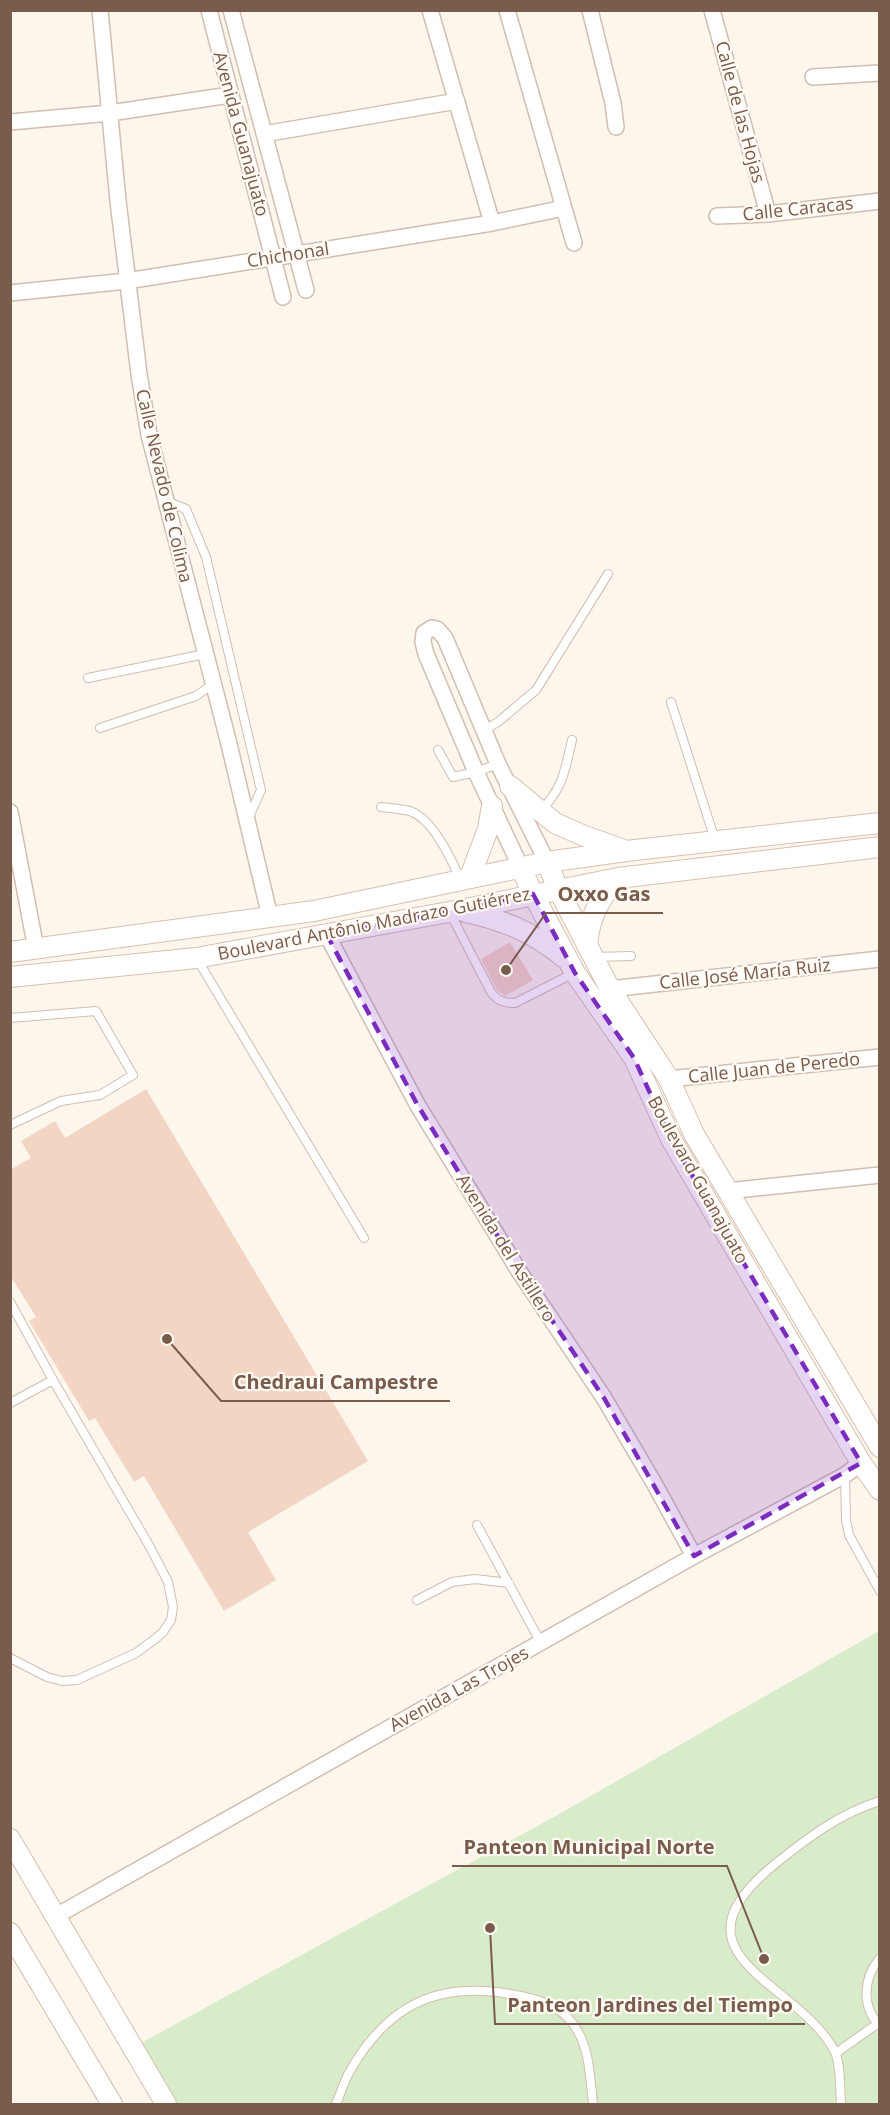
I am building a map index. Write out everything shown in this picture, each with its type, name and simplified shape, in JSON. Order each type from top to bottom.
[{"type":"street","name":"Calle Nevado de Colima","points":[[100,10],[127,281],[149,435],[270,917]]},
{"type":"street","points":[[429,10],[492,223]]},
{"type":"street","points":[[507,10],[574,243]]},
{"type":"street","points":[[590,10],[613,103],[616,127]]},
{"type":"street","name":"Calle de las Hojas","points":[[712,10],[768,214]]},
{"type":"street","points":[[209,13],[232,11]]},
{"type":"street","name":"Avenida Guanajuato","points":[[232,11],[306,290]]},
{"type":"street","name":"Avenida Guanajuato","points":[[209,13],[283,297]]},
{"type":"street","points":[[813,77],[879,73]]},
{"type":"street","points":[[10,122],[110,112],[230,95]]},
{"type":"street","points":[[264,134],[457,101]]},
{"type":"street","name":"Calle Caracas","points":[[717,216],[768,214],[879,201]]},
{"type":"street","name":"Chichonal","points":[[10,293],[127,281],[492,223],[564,208]]},
{"type":"street","points":[[521,868],[476,772],[426,654],[423,638],[424,633],[428,630],[437,628],[445,638],[498,764],[547,862]]},
{"type":"street","points":[[510,786],[539,812],[568,829],[626,851]]},
{"type":"street","points":[[465,878],[488,829],[492,806]]},
{"type":"street","points":[[10,812],[36,950]]},
{"type":"street","name":"Boulevard Antônio Madrazo Gutiérrez","points":[[10,952],[314,910],[547,862],[879,823]]},
{"type":"street","name":"Boulevard Antônio Madrazo Gutiérrez","points":[[10,977],[196,958],[455,911],[618,878],[879,847]]},
{"type":"street","name":"Boulevard Guanajuato","points":[[547,862],[558,889],[609,989],[669,1079],[694,1134],[879,1447]]},
{"type":"street","name":"Boulevard Guanajuato","points":[[521,868],[573,968],[634,1058],[671,1139],[879,1490]]},
{"type":"street","points":[[590,951],[588,932],[596,908],[618,878]]},
{"type":"street","points":[[455,911],[488,917],[522,929],[539,939],[573,968]]},
{"type":"street","name":"Avenida del Astillero","points":[[327,935],[417,1104],[519,1271],[604,1398],[694,1556]]},
{"type":"street","name":"Calle José María Ruiz","points":[[609,989],[879,959]]},
{"type":"street","name":"Calle Juan de Peredo","points":[[669,1079],[879,1057]]},
{"type":"street","points":[[727,1191],[879,1175]]},
{"type":"street","name":"Avenida Las Trojes","points":[[56,1916],[694,1556],[845,1475],[861,1463]]},
{"type":"street","points":[[10,1839],[166,2104]]},
{"type":"street","points":[[10,1933],[112,2104]]},
{"type":"lane","points":[[165,501],[186,509],[206,557],[261,790],[247,820]]},
{"type":"lane","points":[[484,730],[498,722],[536,690],[608,574]]},
{"type":"lane","points":[[88,678],[205,654]]},
{"type":"lane","points":[[100,728],[196,696],[213,684]]},
{"type":"lane","points":[[671,702],[716,841]]},
{"type":"lane","points":[[539,812],[553,798],[563,780],[572,740]]},
{"type":"lane","points":[[438,750],[453,777],[498,764]]},
{"type":"lane","points":[[381,807],[411,812],[426,821],[465,878]]},
{"type":"lane","points":[[455,911],[474,962],[491,992],[499,1001],[515,1003],[573,968]]},
{"type":"lane","points":[[590,951],[631,956]]},
{"type":"lane","points":[[196,958],[364,1238]]},
{"type":"lane","points":[[10,1018],[96,1011],[133,1075],[100,1095],[61,1101],[10,1125]]},
{"type":"lane","points":[[10,1302],[150,1547],[168,1582],[173,1607],[171,1620],[155,1639],[136,1653],[77,1680],[62,1682],[10,1658]]},
{"type":"lane","points":[[10,1403],[53,1380]]},
{"type":"lane","points":[[845,1475],[846,1520],[849,1535],[879,1591]]},
{"type":"lane","points":[[477,1525],[541,1643]]},
{"type":"lane","points":[[417,1600],[452,1582],[475,1579],[509,1583]]},
{"type":"lane","points":[[841,2104],[836,2053],[811,2020],[773,1990],[736,1952],[732,1943],[731,1928],[741,1899],[758,1878],[815,1832],[879,1801]]},
{"type":"lane","points":[[836,2053],[878,2025],[869,2010],[866,1987],[869,1975],[879,1958]]},
{"type":"lane","points":[[336,2104],[349,2072],[368,2043],[389,2021],[421,2000],[469,1989],[531,1998],[565,2014],[582,2040],[588,2060],[593,2104]]},
{"type":"highlighted area","points":[[533,894],[575,973],[634,1058],[671,1139],[861,1463],[694,1556],[604,1398],[519,1271],[417,1104],[327,935]]},
{"type":"green space","points":[[879,1631],[879,2104],[177,2104],[141,2043],[561,1813]]},
{"type":"building","points":[[510,942],[533,980],[505,996],[497,990],[481,959]]},
{"type":"building","points":[[146,1089],[368,1461],[248,1532],[276,1580],[224,1611],[144,1476],[134,1482],[95,1418],[89,1421],[29,1321],[36,1317],[10,1275],[10,1170],[31,1158],[21,1141],[55,1121],[65,1138]]},
{"type":"place","name":"Oxxo Gas","points":[[506,970]]},
{"type":"place","name":"Chedraui Campestre","points":[[167,1339]]},
{"type":"place","name":"Panteon Jardines del Tiempo","points":[[490,1928]]},
{"type":"place","name":"Panteon Municipal Norte","points":[[764,1959]]}]
